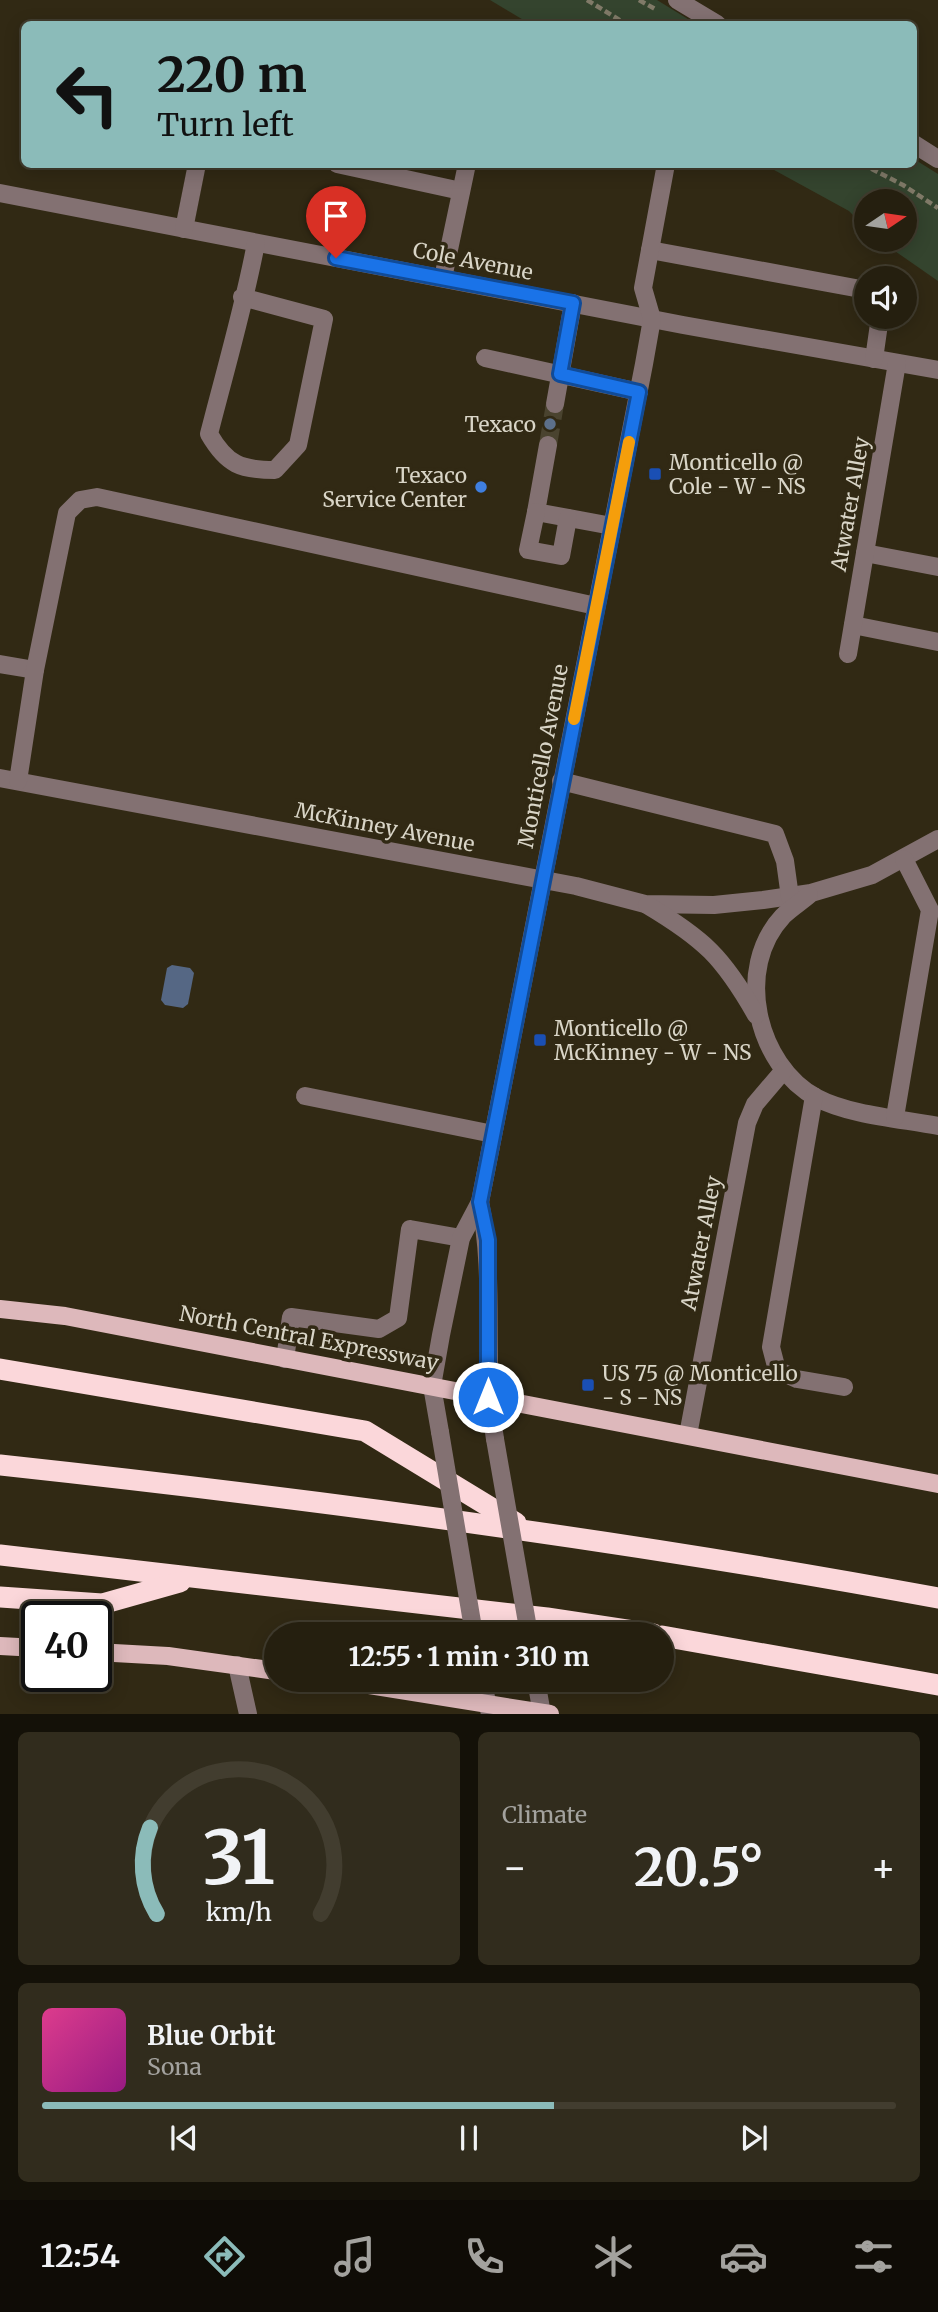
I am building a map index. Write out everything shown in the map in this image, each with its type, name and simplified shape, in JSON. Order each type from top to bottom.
[{"type":"highway","points":[[0,1369],[365,1431],[524,1529]]},
{"type":"highway","points":[[0,1465],[288,1497],[524,1529],[938,1598]]},
{"type":"highway","points":[[0,1555],[574,1622]]},
{"type":"highway","points":[[0,1597],[102,1604],[192,1579]]},
{"type":"highway","points":[[674,1638],[938,1685]]},
{"type":"main road","name":"North Central Expressway","points":[[0,1309],[65,1316],[938,1484]]},
{"type":"main road","points":[[0,1646],[21,1647]]},
{"type":"main road","points":[[112,1653],[168,1656],[264,1669]]},
{"type":"main road","points":[[402,1692],[488,1708],[545,1713]]},
{"type":"street","points":[[677,0],[713,21]]},
{"type":"street","points":[[917,146],[938,159]]},
{"type":"street","points":[[184,229],[196,168]]},
{"type":"street","points":[[355,168],[461,191]]},
{"type":"street","points":[[443,278],[466,168]]},
{"type":"street","points":[[652,318],[643,288],[665,168]]},
{"type":"street","name":"Cole Avenue","points":[[0,193],[938,370]]},
{"type":"street","points":[[242,297],[324,319],[298,445],[275,470],[247,470],[221,454],[209,434],[242,297],[256,243]]},
{"type":"street","points":[[650,250],[854,288]]},
{"type":"street","points":[[555,404],[573,303]]},
{"type":"street","name":"Monticello Avenue","points":[[472,1622],[432,1386],[461,1238],[480,1202],[494,1135],[652,318]]},
{"type":"street","points":[[874,359],[878,329]]},
{"type":"street","points":[[485,358],[639,392]]},
{"type":"street","name":"Atwater Alley","points":[[848,653],[898,363]]},
{"type":"street","points":[[548,445],[528,550],[561,556],[568,518]]},
{"type":"street","points":[[9,780],[67,513],[80,500],[97,497],[596,606]]},
{"type":"street","points":[[536,512],[612,526]]},
{"type":"street","points":[[865,553],[938,567]]},
{"type":"street","points":[[853,625],[938,642]]},
{"type":"street","points":[[0,664],[35,670]]},
{"type":"street","name":"McKinney Avenue","points":[[9,780],[542,880],[645,904],[714,905],[811,893],[872,875],[938,839]]},
{"type":"street","points":[[561,781],[775,834],[785,861],[790,897]]},
{"type":"street","points":[[895,1117],[930,910],[904,859]]},
{"type":"street","points":[[760,1021],[755,984],[764,949],[782,916],[811,893]]},
{"type":"street","points":[[645,904],[693,932],[732,972],[760,1021],[774,1055],[785,1070],[814,1096],[829,1104],[938,1126]]},
{"type":"street","name":"Atwater Alley","points":[[688,1435],[747,1123],[755,1104],[785,1070]]},
{"type":"street","points":[[305,1096],[494,1135]]},
{"type":"street","points":[[814,1096],[771,1347],[776,1370],[797,1379],[844,1387]]},
{"type":"street","name":"Monticello Avenue","points":[[480,1202],[488,1240],[488,1397],[526,1622]]},
{"type":"street","points":[[285,1359],[291,1317],[379,1329],[398,1318],[410,1229],[461,1238]]},
{"type":"street","points":[[237,1665],[248,1713]]},
{"type":"street","points":[[539,1692],[545,1713]]},
{"type":"path","points":[[587,0],[621,21]]},
{"type":"path","points":[[870,168],[903,185],[938,208]]},
{"type":"green space","points":[[490,0],[657,0],[691,21],[525,21]]},
{"type":"green space","points":[[917,161],[938,174],[938,281],[896,252],[917,252],[917,189],[854,189],[854,216],[770,168],[917,168]]},
{"type":"water","points":[[172,965],[190,968],[194,973],[188,1004],[183,1008],[165,1005],[161,1000],[167,968]]},
{"type":"tunnel","points":[[548,445],[555,404]]},
{"type":"slow traffic","points":[[574,719],[629,442]]},
{"type":"place","name":"Texaco","points":[[550,424]]},
{"type":"place","name":"Monticello @ Cole - W - NS","points":[[655,474]]},
{"type":"place","name":"Texaco Service Center","points":[[481,487]]},
{"type":"place","name":"Monticello @ McKinney - W - NS","points":[[540,1040]]},
{"type":"place","name":"US 75 @ Monticello - S - NS","points":[[588,1385]]},
{"type":"route","points":[[336,258],[573,303],[560,374],[639,392],[480,1202],[488,1240],[488,1397]]}]
